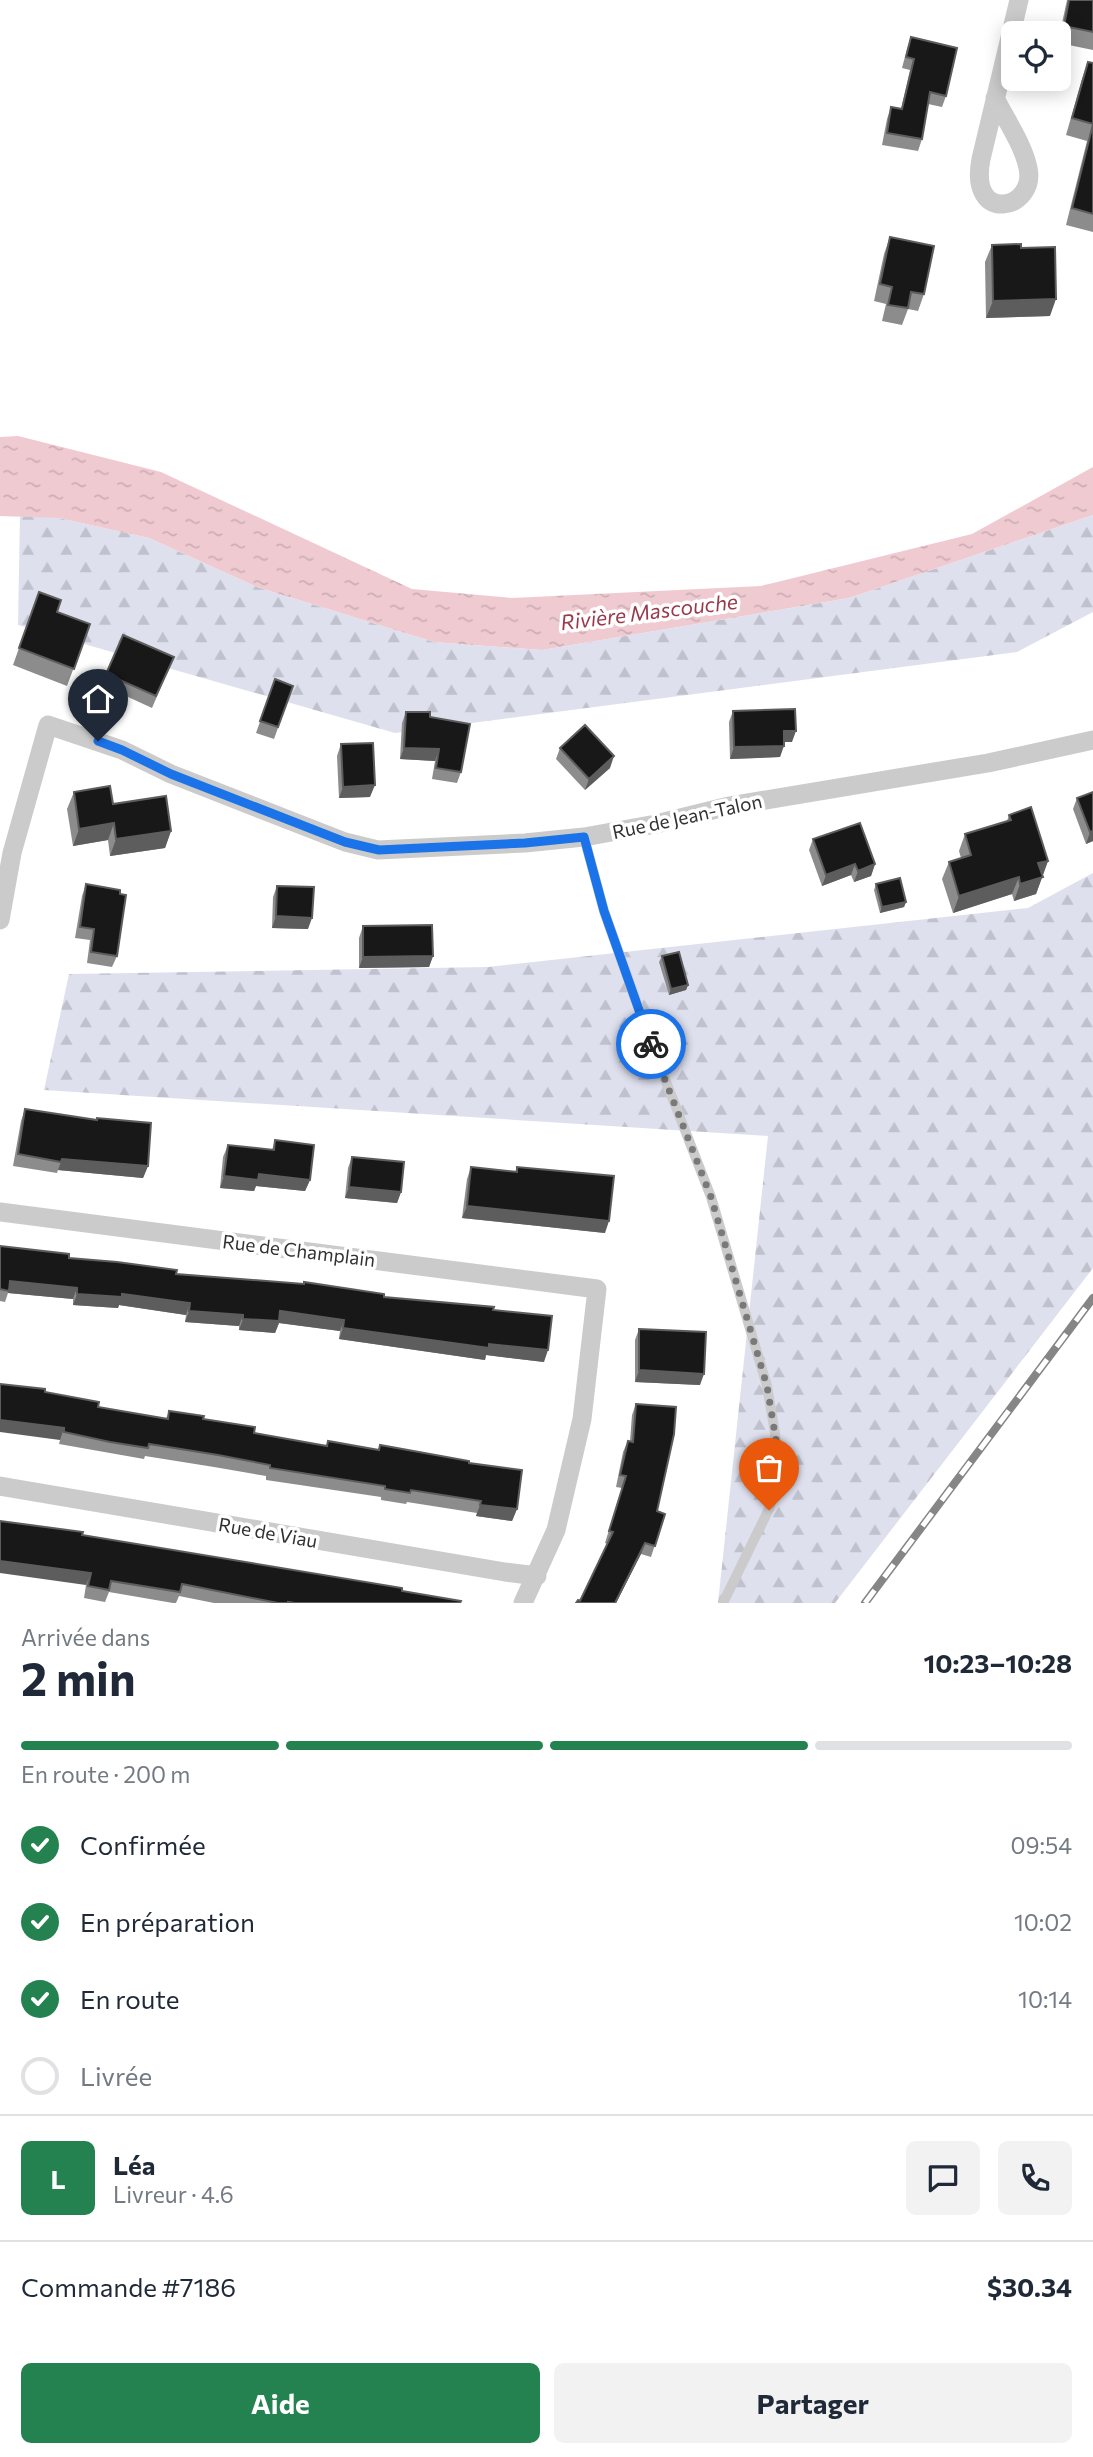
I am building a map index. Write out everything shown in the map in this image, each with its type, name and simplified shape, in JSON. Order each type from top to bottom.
[{"type":"street","points":[[995,98],[1024,155],[1029,177],[1027,186],[1017,200],[1001,204],[988,200],[978,183],[981,159],[995,98],[1019,0]]},
{"type":"street","name":"Rue de Jean-Talon","points":[[0,920],[12,853],[48,725],[122,750],[171,774],[345,842],[379,850],[525,843],[584,837],[656,824],[729,806],[988,763],[1093,740]]},
{"type":"street","name":"Rue de Champlain","points":[[0,1212],[597,1289],[582,1419],[556,1530],[537,1576]]},
{"type":"street","name":"Rue de Viau","points":[[0,1486],[537,1576]]},
{"type":"street","points":[[523,1603],[537,1576]]},
{"type":"lane","points":[[584,837],[604,911],[649,1038],[711,1197],[767,1386],[779,1475],[769,1510],[723,1603]]},
{"type":"green space","points":[[20,515],[59,518],[149,538],[257,587],[434,642],[542,650],[849,598],[1093,515],[1093,612],[1017,652],[395,733],[18,625]]},
{"type":"green space","points":[[1093,873],[1093,1268],[835,1603],[718,1603],[768,1136],[44,1090],[69,974],[488,967],[1028,908]]},
{"type":"water","name":"Rivière Mascouche","points":[[18,436],[161,472],[412,589],[512,598],[761,586],[972,534],[1093,467],[1093,515],[849,598],[542,650],[434,642],[257,587],[149,538],[59,518],[0,516],[0,437]]},
{"type":"building","points":[[1069,0],[1093,0],[1093,32],[1071,27],[1071,21],[1065,21]]},
{"type":"building","points":[[911,37],[957,48],[946,96],[930,92],[922,139],[887,133],[891,107],[902,109],[914,59],[906,57]]},
{"type":"building","points":[[1088,62],[1093,63],[1093,124],[1072,118]]},
{"type":"building","points":[[1093,124],[1093,214],[1072,208]]},
{"type":"building","points":[[890,237],[934,246],[924,294],[911,292],[908,308],[888,305],[892,287],[880,284]]},
{"type":"building","points":[[1021,244],[1021,248],[1055,247],[1056,299],[993,301],[992,245]]},
{"type":"building","points":[[39,592],[61,600],[57,612],[90,624],[74,669],[19,648]]},
{"type":"building","points":[[123,635],[174,657],[156,696],[106,674]]},
{"type":"building","points":[[275,679],[293,686],[278,727],[260,721]]},
{"type":"building","points":[[795,709],[796,731],[784,731],[784,746],[734,747],[733,711]]},
{"type":"building","points":[[406,712],[430,712],[430,717],[470,724],[461,772],[436,768],[439,749],[404,748]]},
{"type":"building","points":[[585,725],[614,756],[589,779],[560,748]]},
{"type":"building","points":[[373,743],[375,785],[343,787],[341,744]]},
{"type":"building","points":[[110,786],[113,804],[166,796],[171,831],[116,839],[114,823],[79,829],[74,792]]},
{"type":"building","points":[[1093,792],[1093,831],[1090,832],[1077,798]]},
{"type":"building","points":[[1031,807],[1048,861],[1038,863],[1043,877],[1020,884],[1019,877],[959,896],[949,862],[971,855],[965,834],[1011,820],[1009,815]]},
{"type":"building","points":[[860,823],[875,864],[858,871],[855,864],[826,875],[813,839]]},
{"type":"building","points":[[900,878],[906,902],[882,907],[876,884]]},
{"type":"building","points":[[86,884],[120,890],[120,894],[126,895],[117,956],[91,952],[94,929],[80,927]]},
{"type":"building","points":[[277,886],[314,887],[312,918],[276,916]]},
{"type":"building","points":[[432,925],[433,956],[363,957],[363,926]]},
{"type":"building","points":[[679,952],[688,985],[671,989],[662,956]]},
{"type":"building","points":[[25,1109],[97,1120],[151,1123],[148,1166],[62,1159],[61,1162],[18,1154]]},
{"type":"building","points":[[275,1140],[314,1145],[310,1180],[259,1174],[258,1180],[224,1176],[228,1145],[274,1150]]},
{"type":"building","points":[[352,1157],[404,1162],[401,1192],[349,1187]]},
{"type":"building","points":[[471,1167],[517,1172],[517,1167],[614,1176],[609,1221],[467,1206]]},
{"type":"building","points":[[0,1246],[69,1254],[69,1258],[177,1270],[176,1274],[304,1282],[384,1294],[384,1297],[494,1307],[493,1310],[552,1316],[548,1350],[489,1344],[489,1348],[343,1328],[344,1320],[280,1311],[279,1321],[243,1319],[243,1315],[189,1311],[190,1303],[122,1294],[122,1297],[77,1294],[77,1288],[10,1281],[9,1291],[0,1289]]},
{"type":"building","points":[[639,1329],[706,1332],[704,1374],[639,1370]]},
{"type":"building","points":[[0,1384],[45,1389],[45,1392],[99,1402],[98,1407],[168,1419],[169,1411],[204,1416],[203,1419],[255,1427],[254,1433],[327,1446],[328,1441],[379,1450],[380,1445],[469,1463],[522,1470],[517,1509],[480,1505],[481,1501],[411,1490],[410,1493],[385,1489],[385,1486],[270,1468],[270,1465],[218,1455],[149,1444],[148,1448],[110,1442],[64,1432],[64,1428],[0,1420]]},
{"type":"building","points":[[636,1404],[676,1407],[674,1434],[657,1511],[665,1514],[655,1546],[645,1543],[615,1603],[576,1603],[580,1601],[613,1532],[609,1531],[626,1476],[620,1475],[628,1441],[633,1442]]},
{"type":"building","points":[[0,1521],[83,1532],[82,1535],[402,1588],[402,1591],[461,1601],[278,1603],[182,1584],[180,1592],[111,1581],[109,1590],[88,1586],[91,1573],[0,1561]]},
{"type":"railway","points":[[865,1603],[1093,1298]]},
{"type":"way so far","points":[[651,1044],[711,1197],[767,1386],[779,1458],[779,1475],[769,1510]]},
{"type":"route","points":[[98,741],[171,774],[345,842],[379,850],[525,843],[584,837],[604,911],[651,1044]]}]
